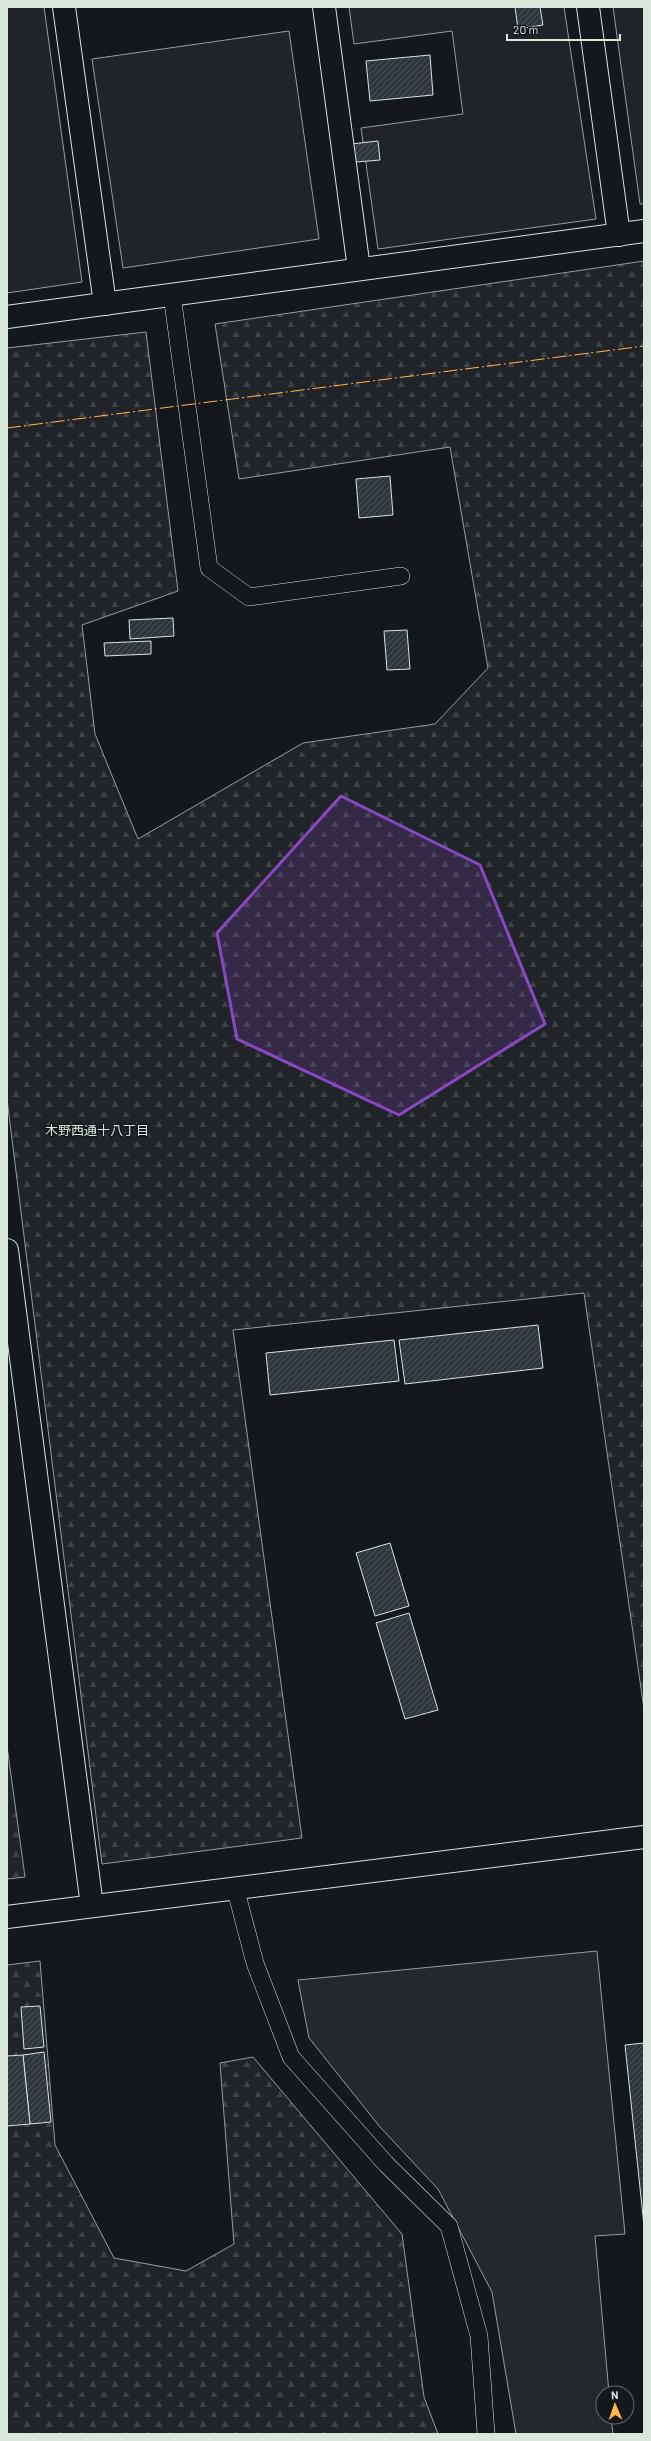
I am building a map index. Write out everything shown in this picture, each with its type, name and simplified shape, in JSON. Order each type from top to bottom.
[{"type":"street","points":[[64,7],[104,304]]},
{"type":"street","points":[[324,7],[359,269]]},
{"type":"street","points":[[588,7],[619,234]]},
{"type":"street","points":[[7,317],[644,231]]},
{"type":"street","points":[[7,1250],[92,1906]]},
{"type":"street","points":[[7,1917],[235,1887],[644,1837]]},
{"type":"lane","points":[[172,295],[209,568],[250,597],[401,576]]},
{"type":"lane","points":[[235,1887],[255,1963],[291,2057],[386,2164],[449,2226],[479,2336],[486,2434]]},
{"type":"highlighted area","points":[[341,796],[480,865],[545,1024],[399,1115],[237,1039],[217,933]]},
{"type":"green space","points":[[7,7],[44,7],[82,282],[7,293]]},
{"type":"green space","points":[[349,7],[564,7],[596,219],[378,249],[361,128],[463,114],[452,31],[354,44]]},
{"type":"green space","points":[[613,7],[644,7],[644,204],[640,204]]},
{"type":"green space","points":[[289,31],[319,239],[123,268],[92,59]]},
{"type":"green space","points":[[644,261],[644,1709],[584,1293],[233,1330],[302,1838],[102,1864],[7,1099],[7,348],[146,332],[178,591],[82,625],[95,734],[138,839],[303,743],[435,724],[488,668],[450,447],[239,479],[215,324]]},
{"type":"green space","points":[[7,1746],[25,1877],[7,1879]]},
{"type":"green space","points":[[40,1961],[55,2145],[114,2258],[186,2271],[234,2244],[220,2063],[253,2057],[402,2234],[424,2397],[438,2434],[7,2434],[7,1965]]},
{"type":"shaded area","points":[[597,1951],[625,2234],[595,2236],[608,2385],[595,2385],[595,2425],[612,2425],[613,2434],[516,2434],[492,2292],[438,2189],[380,2127],[309,2038],[298,1980]]},
{"type":"building","points":[[515,7],[540,7],[543,25],[518,29]]},
{"type":"building","points":[[430,55],[433,95],[370,101],[366,61]]},
{"type":"building","points":[[378,141],[380,160],[344,163],[342,145]]},
{"type":"building","points":[[390,476],[393,515],[359,518],[356,479]]},
{"type":"building","points":[[173,618],[174,636],[130,639],[129,620]]},
{"type":"building","points":[[407,630],[410,669],[387,670],[384,631]]},
{"type":"building","points":[[151,641],[151,654],[105,656],[104,643]]},
{"type":"building","points":[[538,1325],[543,1368],[405,1384],[399,1340]]},
{"type":"building","points":[[394,1340],[399,1381],[270,1395],[266,1353]]},
{"type":"building","points":[[390,1543],[409,1606],[375,1616],[356,1553]]},
{"type":"building","points":[[409,1613],[438,1710],[405,1719],[376,1623]]},
{"type":"building","points":[[40,2006],[44,2047],[24,2049],[21,2007]]},
{"type":"building","points":[[644,2043],[644,2226],[625,2045]]},
{"type":"building","points":[[44,2052],[51,2122],[30,2124],[23,2055]]},
{"type":"building","points":[[23,2055],[30,2124],[7,2126],[7,2056]]},
{"type":"power","points":[[7,428],[644,346]]},
{"type":"district","name":"木野西通十八丁目","points":[[97,1130]]}]
